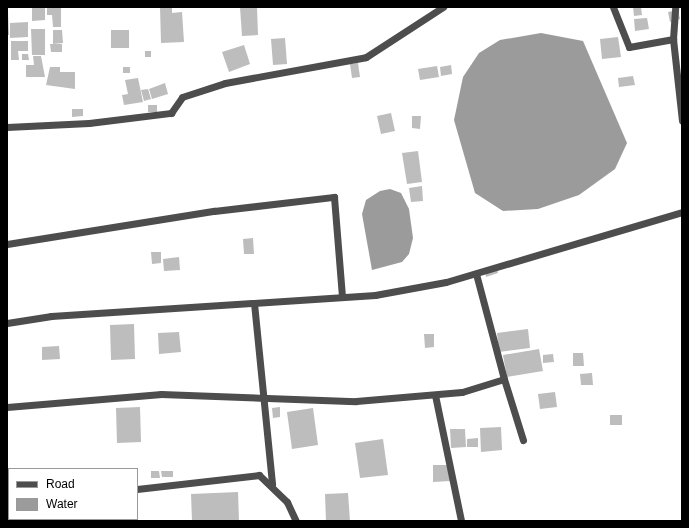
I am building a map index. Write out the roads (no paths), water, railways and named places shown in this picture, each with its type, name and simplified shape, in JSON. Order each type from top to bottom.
[{"type":"street","points":[[7,127],[89,123],[170,113],[182,97],[225,83],[366,57],[443,7]]},
{"type":"street","points":[[613,7],[629,48],[673,38]]},
{"type":"street","points":[[675,7],[673,38],[682,121]]},
{"type":"street","points":[[7,244],[214,211],[334,197],[342,297]]},
{"type":"street","points":[[7,323],[51,316],[342,297],[382,293],[476,274],[682,212]]},
{"type":"street","points":[[476,274],[504,379],[523,440]]},
{"type":"street","points":[[254,303],[262,399],[272,484]]},
{"type":"street","points":[[7,407],[160,394],[262,399],[356,401],[462,392],[504,379]]},
{"type":"street","points":[[435,395],[461,521]]},
{"type":"street","points":[[138,489],[259,475],[272,484],[296,521]]},
{"type":"water","points":[[541,33],[583,41],[627,143],[615,169],[579,195],[538,209],[503,211],[475,193],[454,120],[463,77],[479,53],[500,40]]},
{"type":"water","points":[[390,189],[401,193],[409,209],[413,238],[409,254],[402,262],[372,270],[362,214],[366,200],[380,191]]}]
